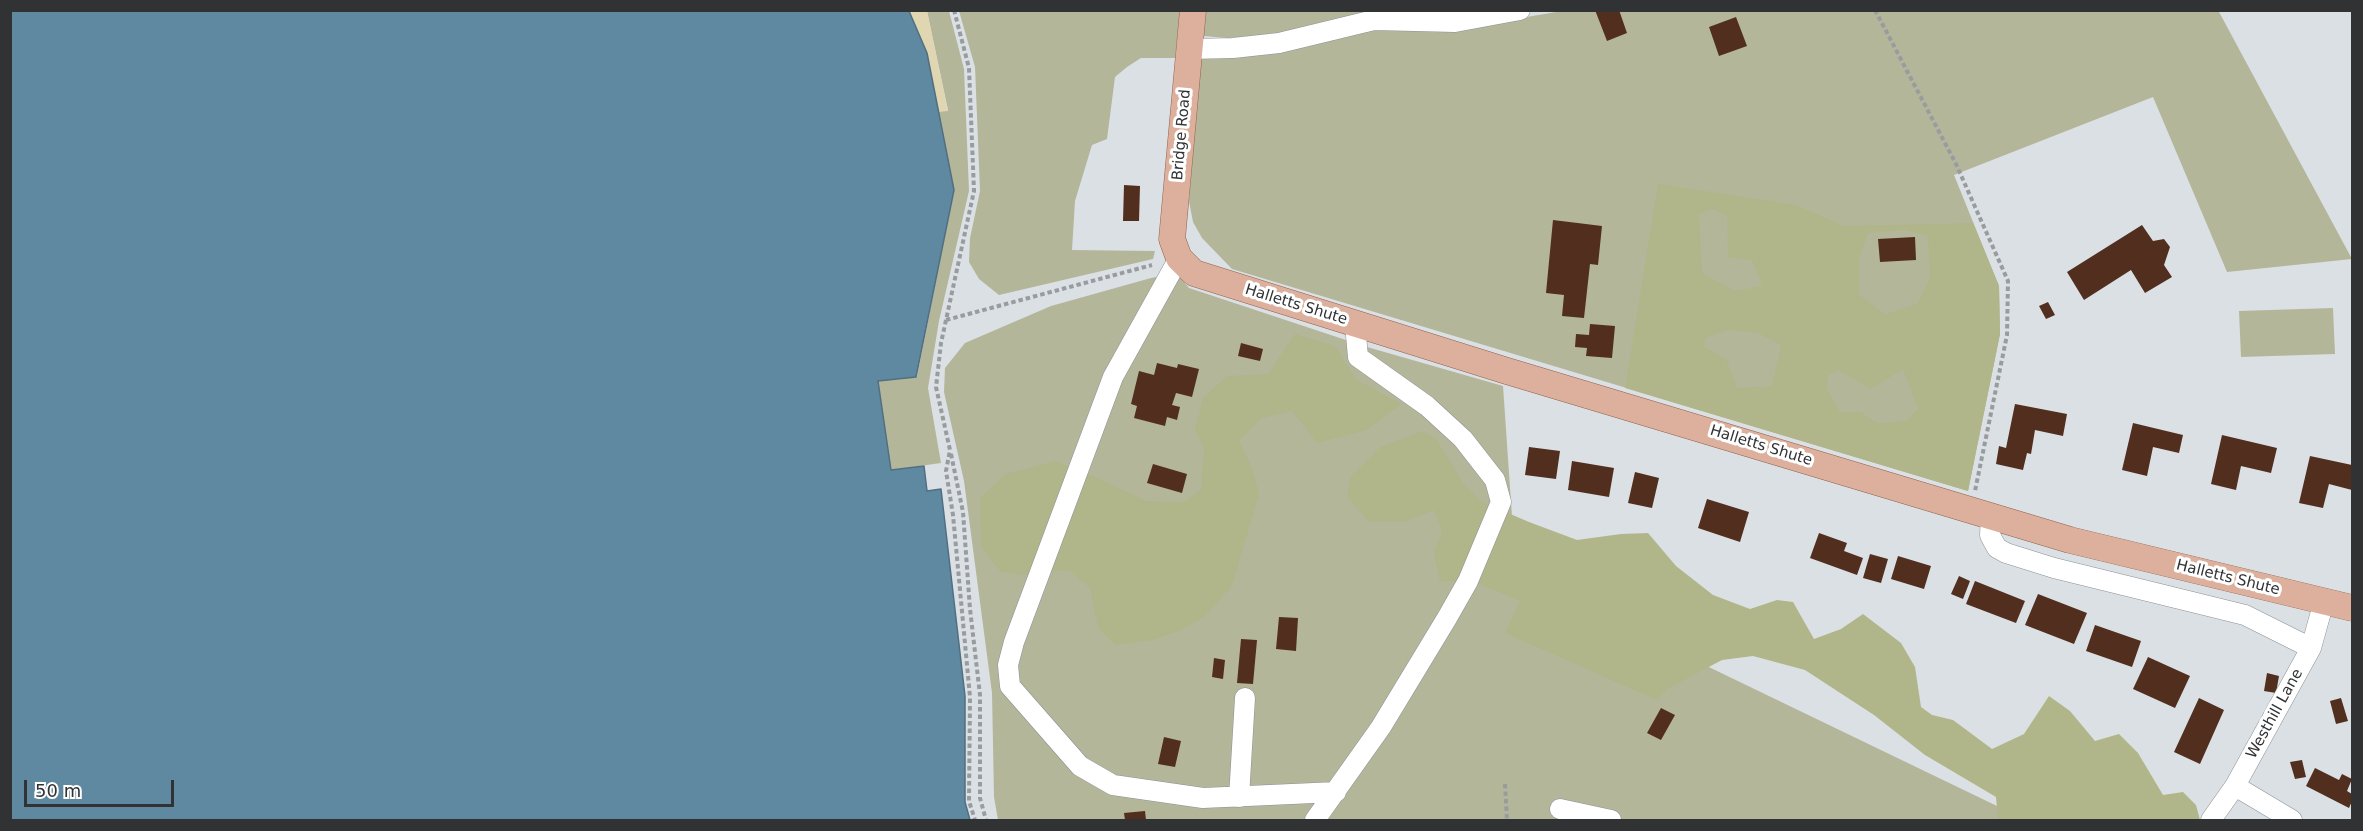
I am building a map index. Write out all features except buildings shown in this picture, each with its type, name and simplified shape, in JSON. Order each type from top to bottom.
[{"type":"main road","name":"Bridge Road","points":[[1179,258],[1172,239],[1193,10]]},
{"type":"main road","name":"Halletts Shute","points":[[1179,258],[1194,273],[1355,324],[2070,540],[2352,608]]},
{"type":"street","points":[[1190,50],[1279,43],[1374,20],[1455,22],[1520,10]]},
{"type":"street","points":[[1179,258],[1113,377],[1014,642],[1008,665],[1010,686],[1080,766],[1113,785],[1203,798],[1336,792]]},
{"type":"street","points":[[1315,820],[1381,727],[1452,609],[1468,581],[1501,502],[1495,480],[1463,439],[1427,406],[1358,357],[1355,324]]},
{"type":"street","points":[[1982,512],[1990,536],[1997,548],[2006,553],[2054,568],[2246,615],[2311,648]]},
{"type":"street","name":"Westhill Lane","points":[[2211,820],[2235,786],[2311,648],[2324,601]]},
{"type":"street","points":[[1239,797],[1245,698]]},
{"type":"street","points":[[2235,786],[2292,820]]},
{"type":"street","points":[[1560,809],[1611,820]]},
{"type":"path","points":[[954,10],[969,68],[974,191],[946,320],[936,387],[963,512],[970,609],[980,695],[980,798],[986,820]]},
{"type":"path","points":[[1875,10],[1956,164],[2008,281],[2007,335],[1982,512]]},
{"type":"path","points":[[946,320],[1179,258]]},
{"type":"path","points":[[950,450],[946,471],[953,515],[970,697],[969,801],[975,820]]},
{"type":"path","points":[[1505,784],[1507,820]]},
{"type":"green space","points":[[2218,10],[2352,259],[2227,272],[2153,97],[1954,175],[1999,286],[2000,334],[1968,491],[1232,269],[1202,238],[1193,222],[1189,201],[1200,59],[1226,58],[1376,27],[1456,29],[1562,11]]},
{"type":"green space","points":[[927,11],[949,11],[964,69],[969,191],[939,321],[928,388],[941,463],[891,470],[878,381],[917,377],[954,190],[937,112],[948,110]]},
{"type":"green space","points":[[959,11],[1180,11],[1175,58],[1141,58],[1115,77],[1107,139],[1092,145],[1075,201],[1072,250],[1155,251],[1153,259],[999,295],[979,279],[969,262],[970,238],[980,191],[975,67]]},
{"type":"green space","points":[[1206,11],[1374,11],[1276,35],[1228,38],[1203,36]]},
{"type":"green space","points":[[1658,184],[1796,205],[1844,226],[1973,223],[1999,286],[2000,334],[1968,491],[1625,388]],"holes":[[[1712,209],[1727,216],[1728,257],[1752,260],[1762,286],[1735,291],[1702,273],[1699,214]],[[1904,230],[1928,236],[1930,278],[1917,304],[1885,314],[1859,295],[1859,258],[1868,233]],[[1728,330],[1758,333],[1781,345],[1772,386],[1737,388],[1726,359],[1704,347],[1705,338]],[[1903,369],[1918,409],[1906,421],[1878,423],[1860,412],[1840,412],[1827,389],[1828,376],[1838,370],[1871,389]]]},
{"type":"green space","points":[[1176,273],[1189,288],[1367,347],[1503,386],[1516,574],[2026,820],[998,820],[994,797],[992,693],[964,481],[944,392],[945,368],[965,343],[1051,306]]},
{"type":"green space","points":[[2333,308],[2335,354],[2241,357],[2239,311]]},
{"type":"green space","points":[[1295,334],[1335,346],[1356,379],[1401,404],[1367,430],[1317,443],[1292,411],[1262,418],[1239,441],[1251,465],[1259,494],[1232,586],[1204,617],[1179,631],[1153,640],[1115,645],[1098,628],[1090,588],[1069,570],[1022,575],[1001,572],[981,547],[980,498],[1006,474],[1055,461],[1146,501],[1183,502],[1201,490],[1204,449],[1195,429],[1203,398],[1227,376],[1268,374]]},
{"type":"green space","points":[[1423,431],[1436,439],[1463,483],[1480,501],[1529,522],[1577,540],[1648,533],[1676,566],[1713,595],[1750,609],[1777,600],[1793,602],[1814,639],[1841,629],[1863,614],[1901,643],[1915,667],[1921,707],[1932,715],[1953,720],[1992,749],[2024,734],[2049,696],[2070,711],[2095,741],[2119,734],[2138,753],[2163,795],[2183,792],[2196,805],[2200,820],[1998,820],[1996,797],[1925,755],[1874,715],[1805,670],[1753,656],[1722,660],[1667,689],[1657,700],[1505,633],[1520,601],[1475,582],[1440,581],[1434,553],[1442,532],[1434,510],[1404,522],[1369,522],[1347,496],[1351,476],[1381,447]]},
{"type":"sand","points":[[909,11],[927,11],[948,111],[937,112],[927,53]]},
{"type":"water","points":[[10,11],[909,11],[927,53],[954,190],[916,377],[878,381],[891,470],[924,466],[927,491],[941,489],[965,696],[965,802],[970,820],[11,820]]}]
